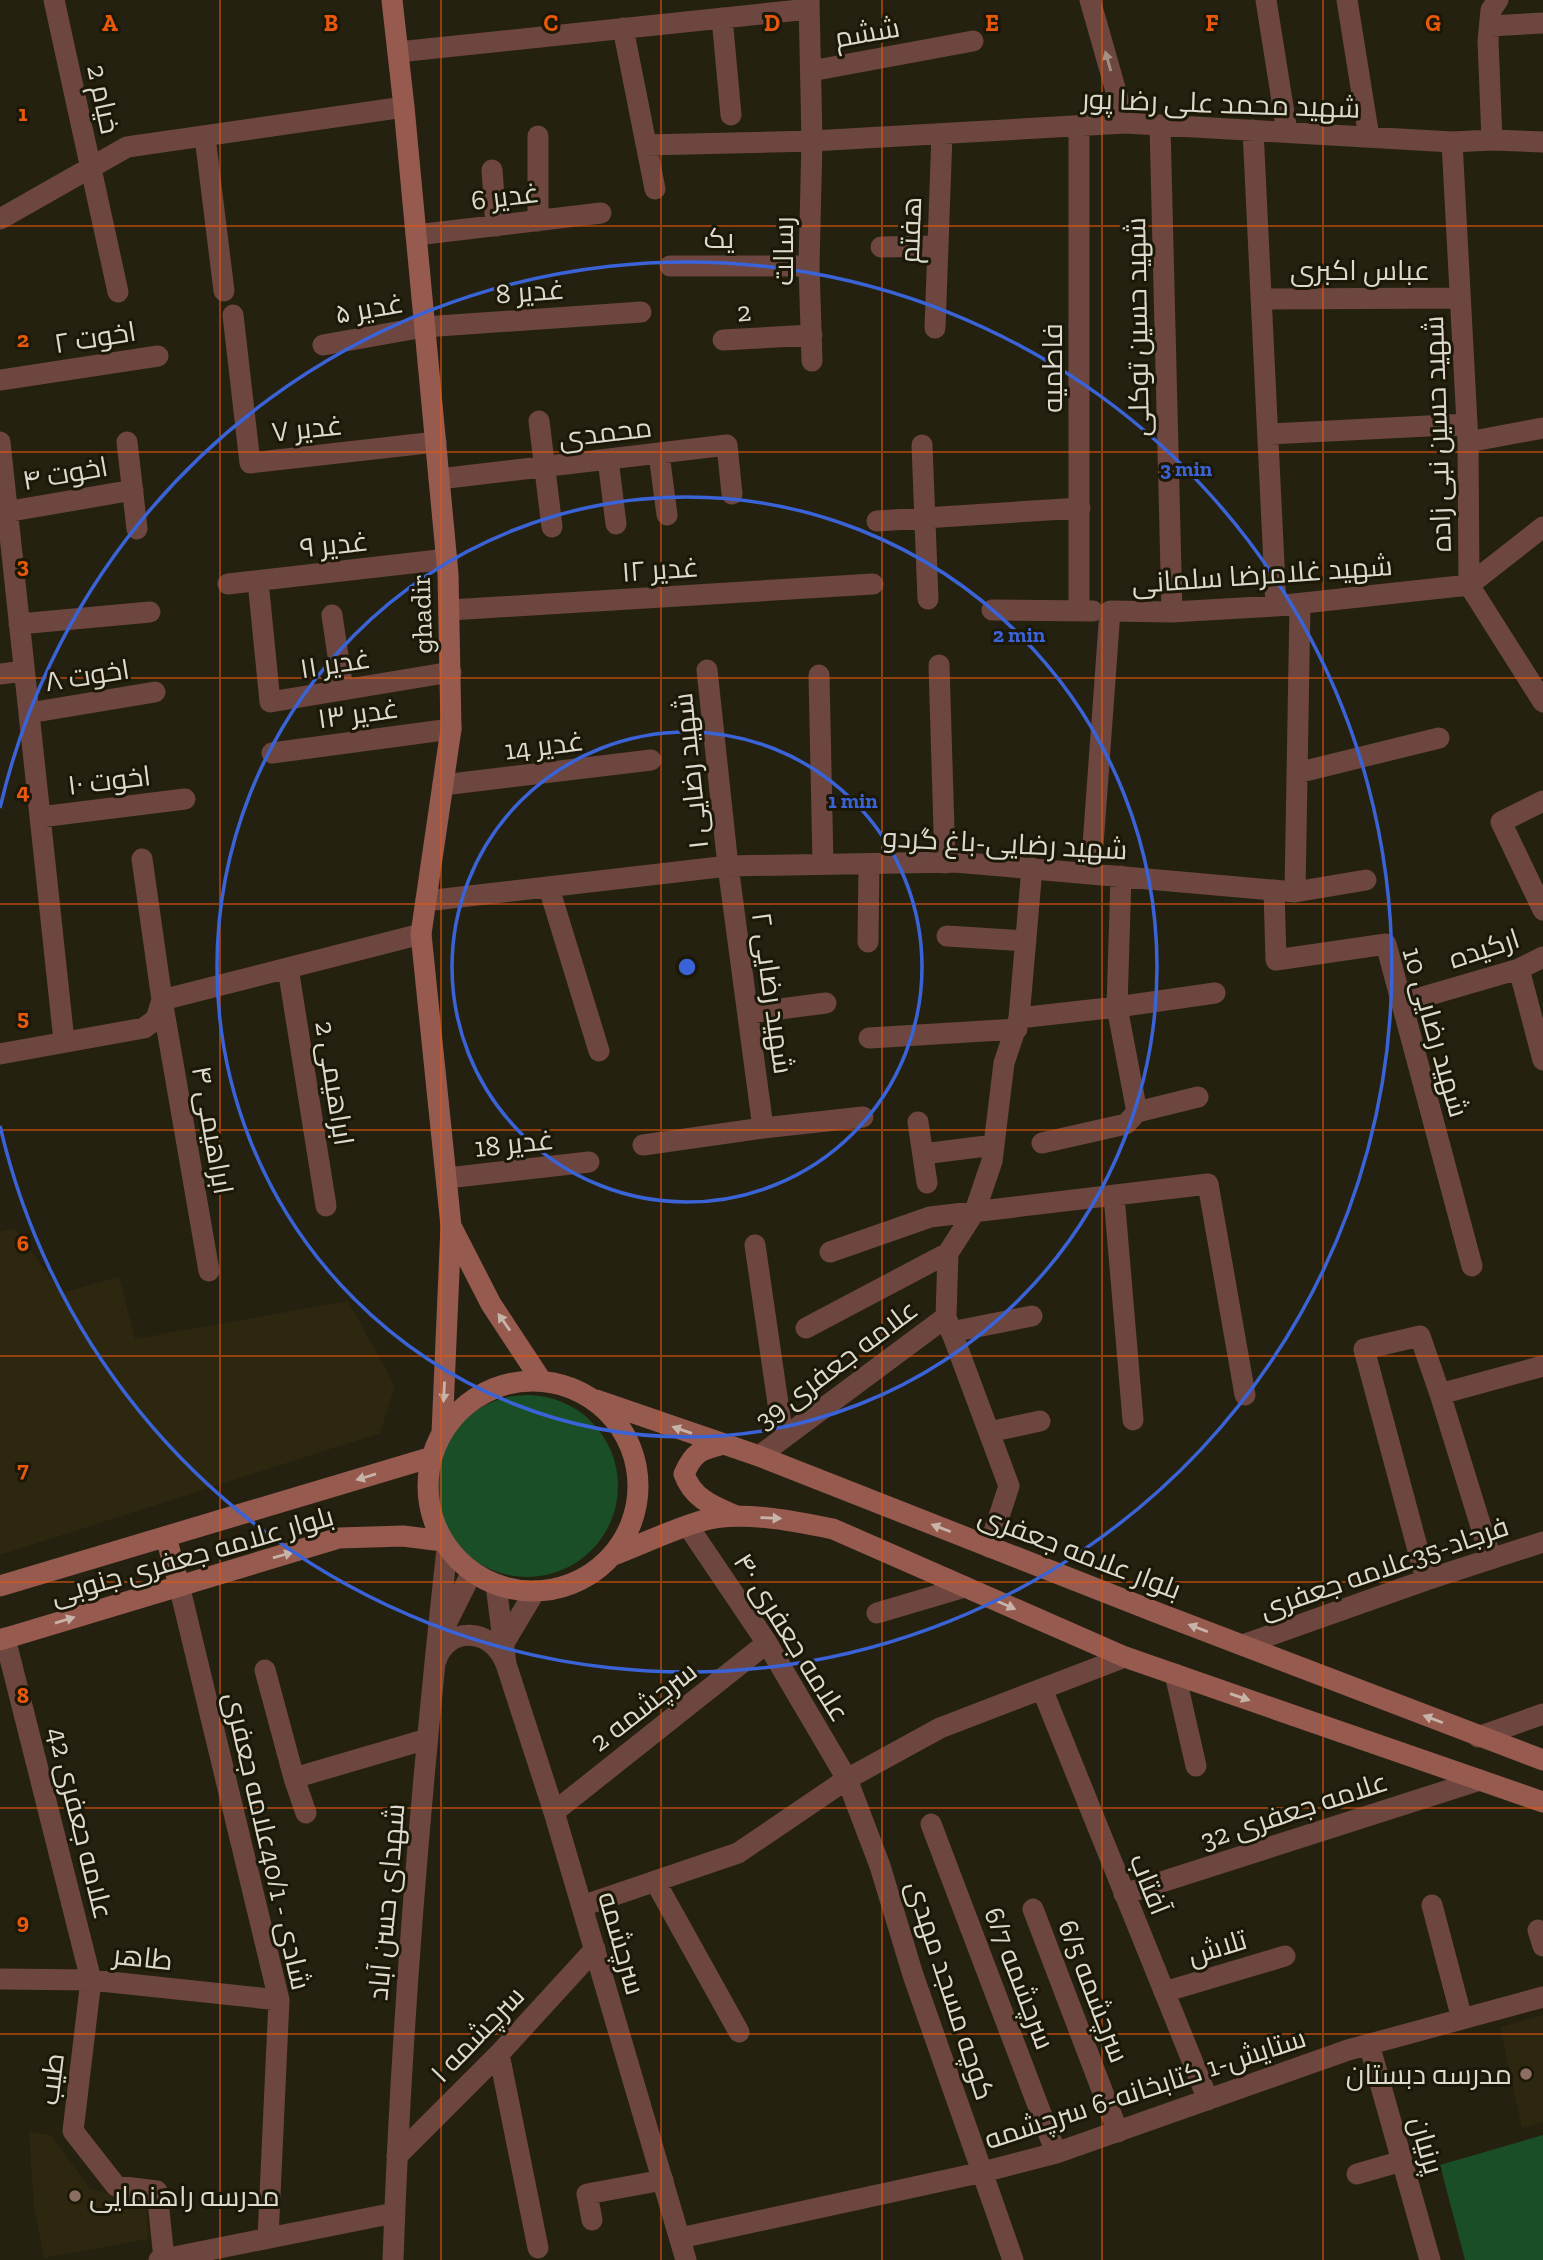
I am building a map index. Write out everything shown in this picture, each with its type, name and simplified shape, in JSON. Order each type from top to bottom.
[{"type":"main road","name":"ghadir","points":[[392,0],[450,610],[451,729],[421,934],[451,1226]]},
{"type":"main road","points":[[451,1226],[491,1304],[541,1380]]},
{"type":"main road","points":[[442,1433],[451,1226]]},
{"type":"main road","points":[[541,1380],[570,1386],[596,1400],[625,1432],[638,1474],[634,1518],[611,1556],[589,1575],[572,1583],[535,1591],[496,1584],[472,1572],[445,1545],[432,1514],[428,1486],[432,1457],[442,1433],[467,1403],[502,1385],[541,1380]]},
{"type":"main road","name":"بلوار علامه جعفری","points":[[596,1400],[760,1456],[1543,1760]]},
{"type":"main road","points":[[724,1444],[699,1451],[684,1474],[688,1487],[704,1502],[739,1517]]},
{"type":"main road","name":"بلوار علامه جعفری جنوبی","points":[[0,1586],[432,1457]]},
{"type":"main road","points":[[611,1556],[700,1521],[739,1517],[786,1518],[833,1529],[1125,1657],[1543,1802]]},
{"type":"main road","name":"بلوار علامه جعفری جنوبی","points":[[3,1639],[339,1538],[403,1536],[445,1545]]},
{"type":"main road","points":[[166,1537],[179,1585]]},
{"type":"street","name":"2 خیام","points":[[54,0],[118,292]]},
{"type":"street","points":[[1090,0],[1125,123]]},
{"type":"street","points":[[1266,0],[1287,132]]},
{"type":"street","points":[[1347,0],[1369,137]]},
{"type":"street","points":[[1492,140],[1490,26],[1491,10],[1499,0]]},
{"type":"street","points":[[398,52],[722,18],[809,4]]},
{"type":"street","name":"رسالت","points":[[809,4],[812,141],[809,267],[812,361]]},
{"type":"street","points":[[722,18],[732,116]]},
{"type":"street","points":[[1490,26],[1543,23]]},
{"type":"street","points":[[623,28],[655,189]]},
{"type":"street","name":"ششم","points":[[811,71],[973,41]]},
{"type":"street","points":[[0,219],[127,147],[404,107]]},
{"type":"street","name":"شهید محمد علی رضا پور","points":[[646,145],[812,141],[1125,123],[1451,142],[1543,142]]},
{"type":"street","name":"فاطمیه","points":[[1079,125],[1079,611]]},
{"type":"street","name":"شهید حسین توکلی","points":[[1160,125],[1172,612]]},
{"type":"street","points":[[1253,130],[1276,606]]},
{"type":"street","name":"هفتم","points":[[935,328],[942,134]]},
{"type":"street","points":[[538,136],[538,221]]},
{"type":"street","points":[[205,137],[224,291]]},
{"type":"street","name":"شهید حسین نبی زاده","points":[[1451,142],[1468,433],[1469,585],[1540,689]]},
{"type":"street","points":[[492,170],[496,226]]},
{"type":"street","name":"غدیر 6","points":[[416,235],[601,213]]},
{"type":"street","points":[[881,247],[938,246]]},
{"type":"street","name":"یک","points":[[670,266],[809,267]]},
{"type":"street","name":"عباس اکبری","points":[[1261,299],[1460,298]]},
{"type":"street","name":"غدیر 8","points":[[424,327],[640,312]]},
{"type":"street","name":"غدیر ۷","points":[[233,315],[250,463],[436,442]]},
{"type":"street","name":"غدیر ۵","points":[[323,345],[424,327]]},
{"type":"street","name":"2","points":[[723,340],[812,335]]},
{"type":"street","name":"اخوت ۲","points":[[0,380],[158,356]]},
{"type":"street","points":[[538,421],[552,527]]},
{"type":"street","points":[[1268,434],[1468,433],[1543,428]]},
{"type":"street","points":[[0,442],[7,576],[19,624],[64,1041]]},
{"type":"street","points":[[127,442],[137,529]]},
{"type":"street","name":"محمدی","points":[[439,479],[727,445],[732,494]]},
{"type":"street","points":[[922,445],[928,599]]},
{"type":"street","points":[[659,454],[667,514]]},
{"type":"street","points":[[608,459],[616,524]]},
{"type":"street","name":"اخوت ۴","points":[[4,512],[133,490]]},
{"type":"street","points":[[877,521],[1080,508]]},
{"type":"street","points":[[1469,585],[1543,527]]},
{"type":"street","name":"غدیر ۹","points":[[228,584],[447,559]]},
{"type":"street","name":"غدیر ۱۱","points":[[258,581],[270,702],[451,672]]},
{"type":"street","name":"غدیر ۱۲","points":[[450,610],[873,584]]},
{"type":"street","name":"شهید غلامرضا سلمانی","points":[[1091,873],[1110,611],[1172,612],[1276,606],[1469,585]]},
{"type":"street","points":[[1295,892],[1300,604]]},
{"type":"street","points":[[992,610],[1110,611]]},
{"type":"street","points":[[19,624],[150,612]]},
{"type":"street","points":[[332,615],[343,690]]},
{"type":"street","points":[[939,664],[946,863]]},
{"type":"street","name":"شهید رضایی ۱","points":[[707,670],[727,866]]},
{"type":"street","points":[[0,674],[24,671]]},
{"type":"street","points":[[820,675],[823,864]]},
{"type":"street","name":"اخوت ۸","points":[[29,713],[155,692]]},
{"type":"street","name":"غدیر ۱۳","points":[[272,753],[451,729]]},
{"type":"street","points":[[1297,773],[1438,738]]},
{"type":"street","name":"غدیر 14","points":[[443,785],[652,760]]},
{"type":"street","name":"اخوت ۱۰","points":[[40,817],[185,799]]},
{"type":"street","name":"ارکیده","points":[[1543,801],[1501,822],[1543,909]]},
{"type":"street","name":"ابراهیمی ۴","points":[[142,859],[162,1000],[209,1271]]},
{"type":"street","name":"شهید رضایی-باغ گردو","points":[[426,901],[727,866],[946,863],[1295,892],[1366,880]]},
{"type":"street","points":[[869,864],[869,942]]},
{"type":"street","name":"شهید رضایی ۲","points":[[727,866],[763,1128]]},
{"type":"street","points":[[806,1328],[948,1253],[975,1211],[992,1161],[1004,1063],[1018,1024],[1032,869]]},
{"type":"street","points":[[1121,876],[1117,1007],[1137,1112]]},
{"type":"street","points":[[550,888],[600,1051]]},
{"type":"street","name":"شهید رضایی 10","points":[[1274,890],[1276,960],[1386,944],[1472,1266]]},
{"type":"street","points":[[0,1054],[145,1028],[156,1019],[162,1000],[421,934]]},
{"type":"street","points":[[947,936],[1026,940]]},
{"type":"street","name":"ارکیده","points":[[1402,1003],[1518,969],[1543,957]]},
{"type":"street","name":"ابراهیمی 2","points":[[288,968],[326,1206]]},
{"type":"street","points":[[1518,969],[1543,1060]]},
{"type":"street","points":[[869,1038],[1018,1024],[1215,993]]},
{"type":"street","points":[[749,1013],[826,1003]]},
{"type":"street","points":[[1042,1143],[1126,1124],[1137,1112],[1198,1097]]},
{"type":"street","points":[[643,1145],[863,1116]]},
{"type":"street","points":[[918,1122],[927,1183]]},
{"type":"street","points":[[923,1153],[994,1145]]},
{"type":"street","name":"غدیر 18","points":[[446,1178],[589,1162]]},
{"type":"street","points":[[830,1252],[930,1217],[1208,1184],[1245,1395]]},
{"type":"street","points":[[1114,1196],[1133,1420]]},
{"type":"street","points":[[755,1245],[783,1438]]},
{"type":"street","points":[[948,1253],[949,1324],[1009,1486],[989,1547]]},
{"type":"street","points":[[949,1324],[1032,1316]]},
{"type":"street","name":"علامه جعفری 39","points":[[760,1456],[949,1324]]},
{"type":"street","points":[[1426,1580],[1364,1349],[1420,1336],[1492,1559]]},
{"type":"street","points":[[1440,1394],[1543,1366]]},
{"type":"street","points":[[989,1432],[1040,1421]]},
{"type":"street","name":"علامه جعفری ۴۰","points":[[688,1526],[767,1643],[847,1779]]},
{"type":"street","name":"فرجاد-35علامه جعفری","points":[[1243,1645],[1543,1542]]},
{"type":"street","name":"شهدای حسن آباد","points":[[393,2260],[404,2023],[445,1545]]},
{"type":"street","points":[[437,1641],[472,1572]]},
{"type":"street","points":[[496,1584],[505,1653]]},
{"type":"street","name":"شادی - 40/1علامه جعفری","points":[[179,1585],[279,2000],[268,2238]]},
{"type":"street","points":[[877,1614],[965,1587]]},
{"type":"street","points":[[505,1653],[535,1591]]},
{"type":"street","points":[[434,1669],[437,1656],[444,1646],[455,1638],[468,1635],[481,1636],[505,1653]]},
{"type":"street","name":"علامه جعفری 42","points":[[3,1639],[92,1980]]},
{"type":"street","name":"سرچشمه 2","points":[[554,1811],[767,1643]]},
{"type":"street","name":"سرچشمه","points":[[505,1653],[686,2260]]},
{"type":"street","points":[[582,1906],[738,1853],[847,1779],[940,1728],[1125,1657]]},
{"type":"street","points":[[265,1671],[306,1813]]},
{"type":"street","points":[[1175,1674],[1196,1766]]},
{"type":"street","name":"آفتاب","points":[[1042,1689],[1208,2100]]},
{"type":"street","points":[[1478,1737],[1543,1714]]},
{"type":"street","points":[[294,1778],[427,1739]]},
{"type":"street","name":"کوچه مسجد مهدی","points":[[847,1779],[880,1866],[913,1975],[1013,2260]]},
{"type":"street","name":"علامه جعفری 32","points":[[1124,1894],[1480,1780]]},
{"type":"street","name":"سرچشمه 6/7","points":[[931,1824],[1056,2153]]},
{"type":"street","points":[[655,1881],[738,2032]]},
{"type":"street","points":[[1432,1905],[1462,2019]]},
{"type":"street","name":"سرچشمه 6/5","points":[[1033,1909],[1118,2132]]},
{"type":"street","name":"سرچشمه ۱","points":[[397,2155],[499,2054],[595,1949]]},
{"type":"street","name":"تلاش","points":[[1164,1992],[1285,1956]]},
{"type":"street","name":"طاهر","points":[[0,1979],[92,1980],[279,2000]]},
{"type":"street","name":"طیب","points":[[92,1980],[73,2131],[116,2186],[157,2191],[162,2259]]},
{"type":"street","name":"ستایش-1 کتابخانه-6 سرچشمه","points":[[680,2238],[983,2172],[1056,2153],[1369,2045],[1543,1997]]},
{"type":"street","name":"پرنیان","points":[[1369,2045],[1430,2260]]},
{"type":"street","points":[[499,2054],[538,2248]]},
{"type":"street","points":[[1357,2174],[1402,2161]]},
{"type":"street","points":[[592,2220],[587,2194],[663,2180]]},
{"type":"street","points":[[162,2259],[394,2213]]},
{"type":"shaded area","points":[[15,1228],[61,1293],[119,1277],[135,1339],[348,1301],[395,1386],[380,1433],[0,1555],[0,1232]]},
{"type":"shaded area","name":"مدرسه دبستان","points":[[1543,2015],[1543,2122],[1522,2128],[1500,2027]]},
{"type":"shaded area","name":"مدرسه راهنمایی","points":[[29,2131],[52,2136],[90,2189],[146,2204],[148,2239],[44,2258],[34,2207]]},
{"type":"green space","points":[[527,1395],[562,1402],[591,1422],[611,1451],[618,1486],[611,1521],[591,1550],[562,1570],[527,1577],[492,1570],[463,1550],[443,1521],[436,1486],[443,1451],[463,1422],[492,1402]]},
{"type":"green space","points":[[1543,2135],[1543,2260],[1465,2260],[1440,2165]]},
{"type":"place","name":"مدرسه دبستان","points":[[1526,2074]]},
{"type":"place","name":"مدرسه راهنمایی","points":[[75,2196]]}]
